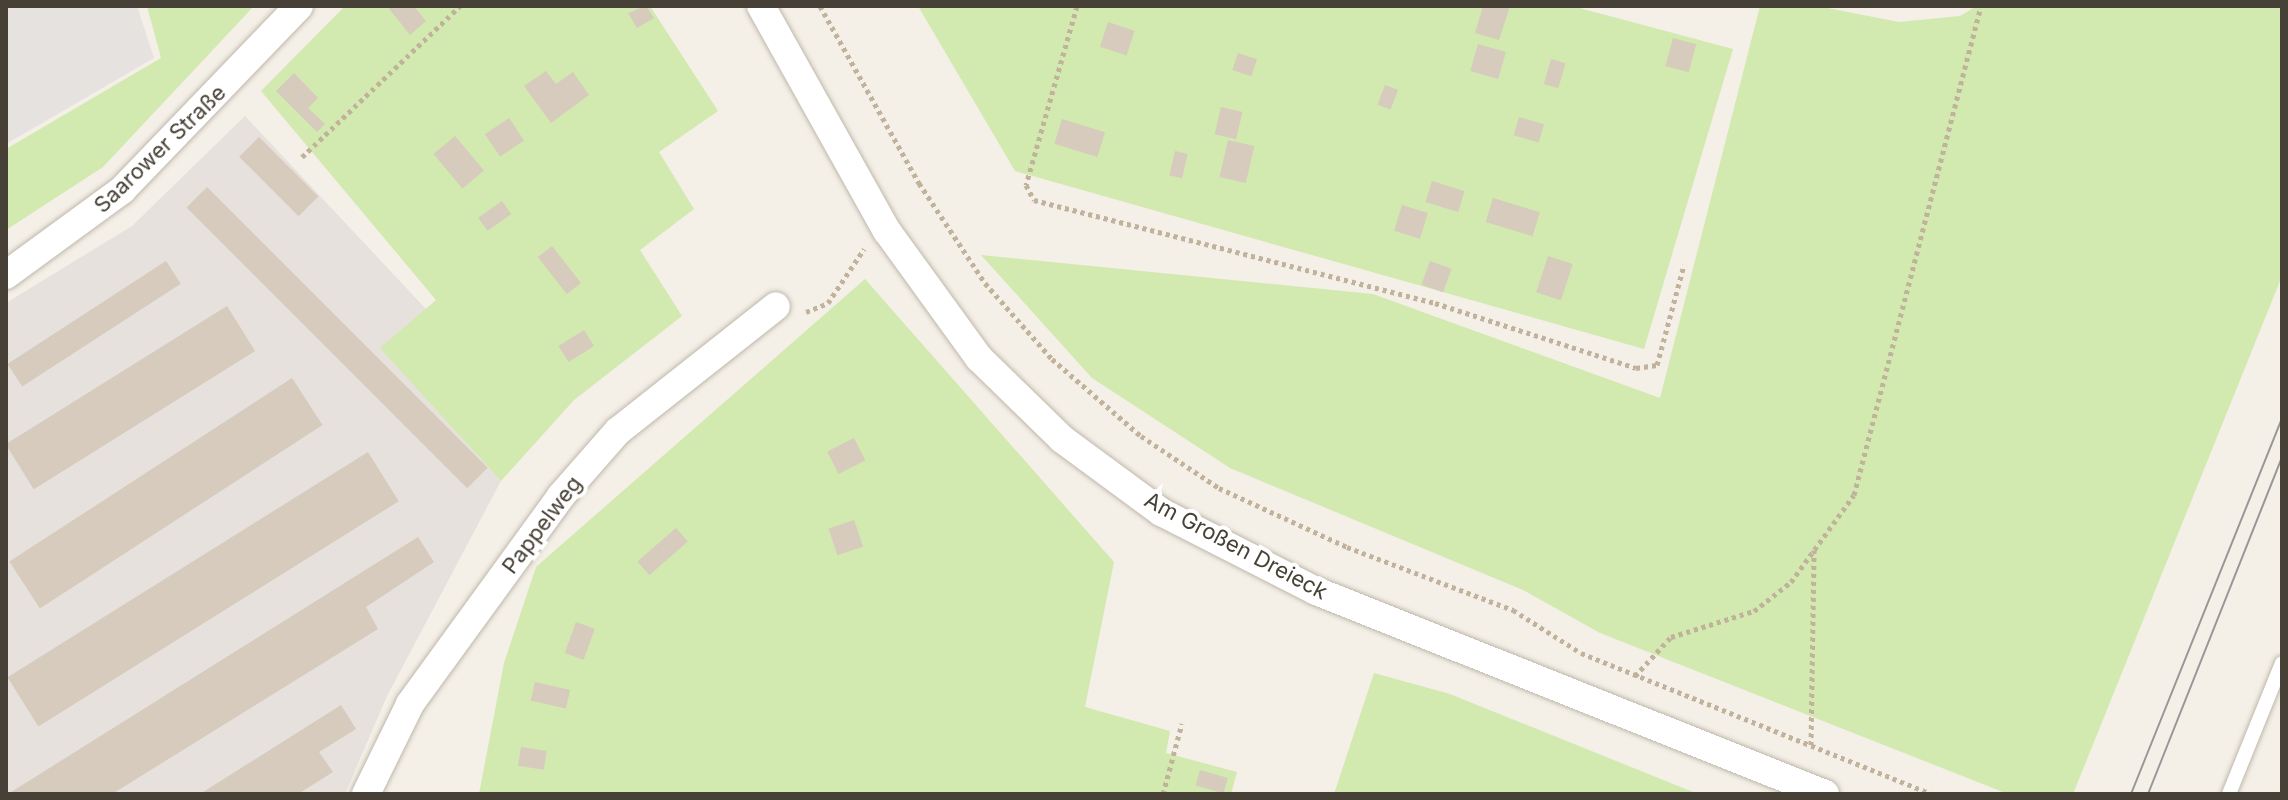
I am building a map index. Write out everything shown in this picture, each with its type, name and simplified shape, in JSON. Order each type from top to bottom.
[{"type":"street","name":"Saarower Straße","points":[[6,275],[122,190],[299,6]]},
{"type":"street","name":"Am Großen Dreieck","points":[[761,6],[887,231],[979,358],[1062,439],[1161,512],[1316,591],[1825,794]]},
{"type":"street","name":"Pappelweg","points":[[366,794],[410,704],[561,496],[618,431],[776,306]]},
{"type":"lane","points":[[2229,794],[2282,663]]},
{"type":"path","points":[[302,157],[460,6]]},
{"type":"path","points":[[820,6],[919,183],[985,283],[1052,359],[1141,436],[1219,488],[1347,547],[1513,610],[1581,653],[1932,794]]},
{"type":"path","points":[[1077,6],[1026,185],[1034,200],[1435,303],[1636,368],[1657,365],[1684,265]]},
{"type":"path","points":[[1607,706],[1671,637],[1754,611],[1791,582],[1854,495],[1981,6]]},
{"type":"path","points":[[776,306],[798,316],[828,303],[853,258],[887,231]]},
{"type":"path","points":[[1811,745],[1814,550]]},
{"type":"path","points":[[1163,794],[1182,723]]},
{"type":"shaded area","points":[[6,6],[137,6],[154,58],[6,144]]},
{"type":"shaded area","points":[[245,116],[426,309],[381,348],[501,481],[387,696],[345,794],[6,794],[6,303],[132,226]]},
{"type":"green space","points":[[147,6],[254,6],[103,167],[6,230],[6,149],[161,58]]},
{"type":"green space","points":[[345,6],[650,6],[718,111],[659,152],[694,209],[640,250],[682,316],[574,400],[501,481],[380,348],[436,300],[261,91]]},
{"type":"green space","points":[[918,6],[1572,6],[1733,49],[1644,349],[1015,171]]},
{"type":"green space","points":[[1760,6],[1817,6],[1899,22],[1960,16],[1977,6],[2282,6],[2282,276],[2073,794],[2008,794],[1600,633],[1523,590],[1230,468],[1092,378],[981,255],[1373,294],[1660,398]]},
{"type":"green space","points":[[865,279],[1114,562],[1085,707],[1170,731],[1166,753],[1237,772],[1231,794],[479,794],[504,663],[536,567]]},
{"type":"green space","points":[[1374,673],[1450,694],[1698,794],[1334,794]]},
{"type":"building","points":[[387,6],[414,6],[426,21],[410,35]]},
{"type":"building","points":[[646,6],[654,18],[637,28],[628,13]]},
{"type":"building","points":[[1483,6],[1510,6],[1499,40],[1475,33]]},
{"type":"building","points":[[1108,22],[1135,31],[1127,55],[1100,47]]},
{"type":"building","points":[[1673,38],[1696,44],[1689,72],[1665,66]]},
{"type":"building","points":[[1478,44],[1506,52],[1498,79],[1470,71]]},
{"type":"building","points":[[1238,53],[1257,59],[1251,76],[1232,70]]},
{"type":"building","points":[[1551,59],[1565,63],[1558,88],[1544,84]]},
{"type":"building","points":[[546,71],[556,84],[573,72],[589,95],[551,123],[524,86]]},
{"type":"building","points":[[294,73],[318,98],[308,108],[325,124],[317,132],[276,91]]},
{"type":"building","points":[[1385,85],[1398,90],[1391,110],[1377,105]]},
{"type":"building","points":[[1221,107],[1242,112],[1236,139],[1215,134]]},
{"type":"building","points":[[1519,117],[1544,124],[1539,142],[1514,135]]},
{"type":"building","points":[[509,118],[524,140],[500,157],[485,134]]},
{"type":"building","points":[[1062,119],[1105,132],[1097,157],[1054,144]]},
{"type":"building","points":[[455,136],[484,170],[462,188],[434,154]]},
{"type":"building","points":[[259,137],[318,196],[299,216],[239,157]]},
{"type":"building","points":[[1228,140],[1254,146],[1246,183],[1219,177]]},
{"type":"building","points":[[1175,151],[1188,154],[1182,178],[1169,175]]},
{"type":"building","points":[[1432,181],[1465,191],[1458,212],[1426,202]]},
{"type":"building","points":[[207,187],[488,468],[467,488],[186,208]]},
{"type":"building","points":[[1493,198],[1540,212],[1533,236],[1486,222]]},
{"type":"building","points":[[502,201],[511,214],[487,231],[478,218]]},
{"type":"building","points":[[1402,205],[1428,213],[1420,239],[1394,231]]},
{"type":"building","points":[[552,246],[581,283],[567,294],[538,257]]},
{"type":"building","points":[[1548,256],[1573,264],[1561,300],[1536,292]]},
{"type":"building","points":[[166,261],[181,284],[22,387],[7,364]]},
{"type":"building","points":[[1430,261],[1452,269],[1443,292],[1421,284]]},
{"type":"building","points":[[227,306],[255,351],[34,489],[6,444]]},
{"type":"building","points":[[584,330],[594,346],[569,362],[559,346]]},
{"type":"building","points":[[292,378],[322,425],[40,609],[9,562]]},
{"type":"building","points":[[854,438],[865,460],[839,474],[827,452]]},
{"type":"building","points":[[368,452],[399,501],[38,726],[8,677]]},
{"type":"building","points":[[854,520],[863,546],[838,555],[828,529]]},
{"type":"building","points":[[676,528],[688,542],[649,575],[638,561]]},
{"type":"building","points":[[418,537],[434,562],[366,607],[378,629],[112,794],[8,794]]},
{"type":"building","points":[[576,622],[595,629],[584,660],[565,653]]},
{"type":"building","points":[[535,682],[570,690],[566,709],[531,701]]},
{"type":"building","points":[[341,705],[356,729],[319,752],[333,772],[298,794],[200,794]]},
{"type":"building","points":[[521,747],[547,751],[544,770],[518,766]]},
{"type":"building","points":[[1200,770],[1228,778],[1223,793],[1196,785]]},
{"type":"tram line","points":[[2131,794],[2282,418]]},
{"type":"tram line","points":[[2148,794],[2282,457]]}]
